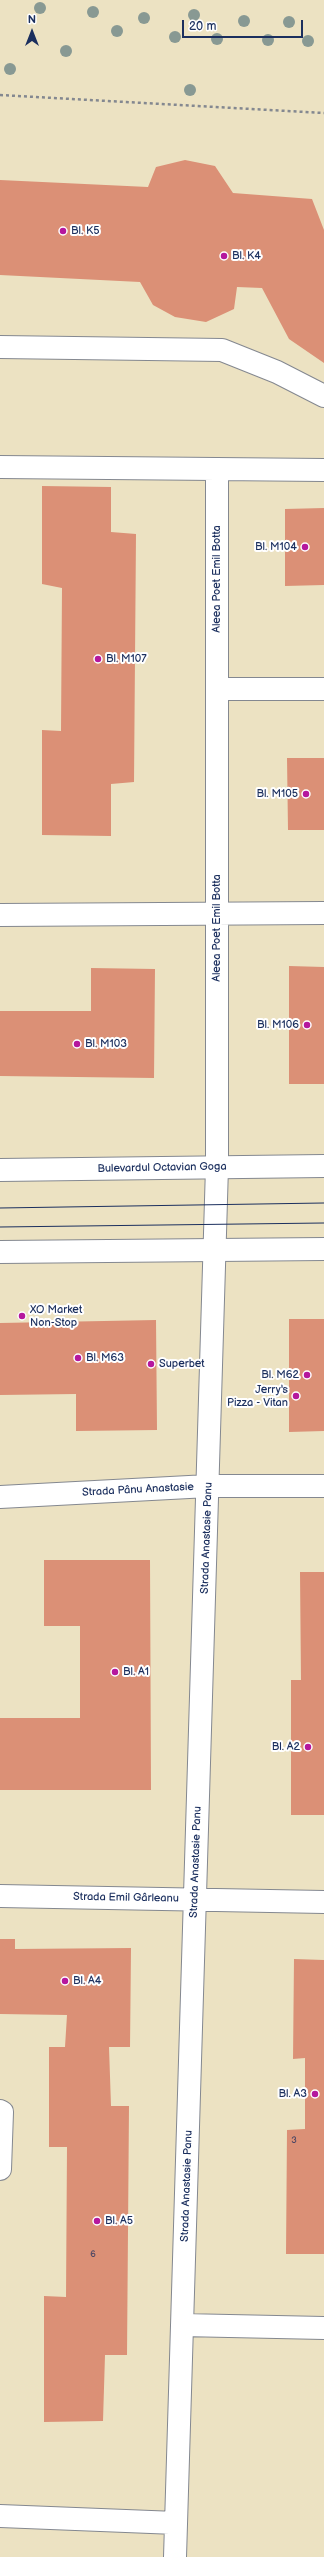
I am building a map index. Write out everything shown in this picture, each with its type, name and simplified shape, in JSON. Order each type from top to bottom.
[{"type":"street","points":[[0,347],[222,350],[278,372],[324,396]]},
{"type":"street","points":[[0,467],[324,470]]},
{"type":"street","name":"Aleea Poet Emil Botta","points":[[217,1167],[216,689],[218,469]]},
{"type":"street","points":[[216,689],[324,689]]},
{"type":"street","points":[[0,916],[324,913]]},
{"type":"street","name":"Bulevardul Octavian Goga","points":[[0,1170],[324,1166]]},
{"type":"street","name":"Strada Anastasie Panu","points":[[175,2557],[217,1167]]},
{"type":"street","points":[[0,1252],[215,1249],[324,1250]]},
{"type":"street","name":"Strada Pânu Anastasie","points":[[0,1497],[208,1486],[324,1486]]},
{"type":"street","name":"Strada Emil Gârleanu","points":[[0,1896],[324,1902]]},
{"type":"street","points":[[0,2112],[2,2112],[0,2169]]},
{"type":"street","points":[[182,2325],[324,2328]]},
{"type":"street","points":[[0,2516],[176,2523]]},
{"type":"path","points":[[0,95],[324,114]]},
{"type":"building","name":"Bl. K4","points":[[185,160],[215,166],[233,193],[312,199],[324,230],[324,363],[289,339],[262,288],[237,287],[234,309],[206,322],[175,317],[153,305],[140,282],[0,275],[0,180],[148,187],[156,167]]},
{"type":"building","name":"Bl. M107","points":[[42,486],[111,487],[111,532],[136,534],[134,782],[111,784],[111,836],[42,835],[42,730],[61,731],[62,588],[42,584]]},
{"type":"building","name":"Bl. M104","points":[[324,508],[324,585],[285,586],[285,509]]},
{"type":"building","name":"Bl. M105","points":[[287,758],[324,758],[324,830],[288,830]]},
{"type":"building","name":"Bl. M106","points":[[289,966],[324,967],[324,1084],[289,1084]]},
{"type":"building","name":"Bl. M103","points":[[91,968],[155,969],[154,1078],[0,1076],[0,1011],[91,1011]]},
{"type":"building","name":"Bl. M62","points":[[289,1319],[324,1319],[324,1431],[289,1432]]},
{"type":"building","name":"Bl. M63","points":[[156,1320],[157,1430],[76,1431],[76,1394],[0,1395],[0,1323]]},
{"type":"building","name":"Bl. A1","points":[[44,1560],[150,1560],[151,1790],[0,1790],[0,1718],[80,1718],[80,1626],[44,1626]]},
{"type":"building","name":"Bl. A2","points":[[300,1572],[324,1572],[324,1815],[291,1815],[291,1680],[301,1680]]},
{"type":"building","name":"Bl. A5","points":[[0,1939],[15,1939],[15,1949],[131,1948],[130,2047],[109,2047],[111,2106],[129,2106],[127,2355],[105,2355],[103,2421],[44,2422],[44,2296],[66,2297],[67,2147],[49,2147],[49,2047],[65,2047],[67,2015],[0,2014]]},
{"type":"building","name":"Bl. A3","points":[[294,1959],[324,1960],[324,2254],[286,2254],[287,2130],[305,2129],[305,2058],[293,2059]]},
{"type":"tram line","points":[[0,1208],[324,1203]]},
{"type":"tram line","points":[[0,1227],[324,1223]]},
{"type":"place","name":"Bl. K5","points":[[63,231]]},
{"type":"place","name":"Bl. K4","points":[[224,256]]},
{"type":"place","name":"Bl. M104","points":[[305,547]]},
{"type":"place","name":"Bl. M107","points":[[98,659]]},
{"type":"place","name":"Bl. M105","points":[[306,794]]},
{"type":"place","name":"Bl. M106","points":[[307,1025]]},
{"type":"place","name":"Bl. M103","points":[[77,1044]]},
{"type":"place","name":"XO Market Non-Stop","points":[[22,1316]]},
{"type":"place","name":"Bl. M63","points":[[78,1358]]},
{"type":"place","name":"Superbet","points":[[151,1364]]},
{"type":"place","name":"Bl. M62","points":[[307,1375]]},
{"type":"place","name":"Jerry's Pizza - Vitan","points":[[296,1396]]},
{"type":"place","name":"Bl. A1","points":[[115,1672]]},
{"type":"place","name":"Bl. A2","points":[[308,1747]]},
{"type":"place","name":"Bl. A4","points":[[65,1981]]},
{"type":"place","name":"Bl. A3","points":[[315,2094]]},
{"type":"place","name":"Bl. A5","points":[[97,2221]]}]
